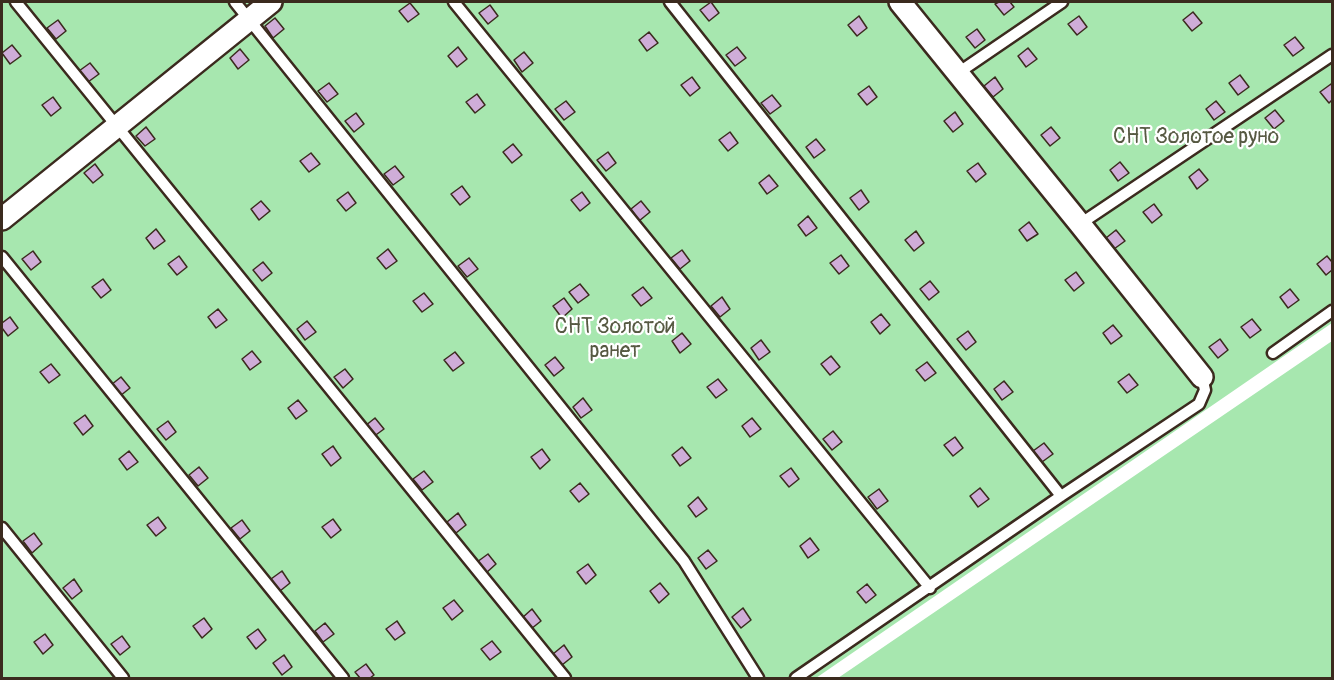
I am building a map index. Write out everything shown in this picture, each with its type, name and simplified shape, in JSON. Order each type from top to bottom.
[{"type":"street","points":[[2,219],[271,2]]},
{"type":"street","points":[[900,2],[1202,377]]},
{"type":"lane","points":[[16,2],[565,678]]},
{"type":"lane","points":[[235,2],[684,561],[758,678]]},
{"type":"lane","points":[[454,2],[930,588]]},
{"type":"lane","points":[[670,2],[1061,496]]},
{"type":"lane","points":[[958,73],[1062,2]]},
{"type":"lane","points":[[1080,224],[1332,55]]},
{"type":"lane","points":[[2,257],[343,678]]},
{"type":"lane","points":[[1273,353],[1332,311]]},
{"type":"lane","points":[[796,678],[1199,404],[1205,390],[1202,377]]},
{"type":"lane","points":[[2,528],[123,678]]},
{"type":"green space","name":"СНТ Золотой ранет","points":[[2,2],[1332,2],[1332,323],[816,678],[2,678]]},
{"type":"green space","points":[[1332,341],[1332,678],[838,678]]},
{"type":"building","points":[[711,2],[719,13],[709,21],[700,10]]},
{"type":"building","points":[[1010,2],[1014,7],[1004,15],[995,4]]},
{"type":"building","points":[[410,3],[419,14],[408,22],[399,11]]},
{"type":"building","points":[[490,5],[498,16],[488,24],[479,13]]},
{"type":"building","points":[[1193,12],[1202,23],[1192,31],[1183,20]]},
{"type":"building","points":[[859,16],[867,28],[857,36],[848,25]]},
{"type":"building","points":[[1079,16],[1087,27],[1077,35],[1068,24]]},
{"type":"building","points":[[275,18],[284,29],[273,38],[265,26]]},
{"type":"building","points":[[58,20],[66,31],[56,39],[47,28]]},
{"type":"building","points":[[977,29],[985,40],[975,48],[966,37]]},
{"type":"building","points":[[649,32],[658,43],[647,51],[639,40]]},
{"type":"building","points":[[1295,37],[1304,48],[1293,56],[1284,45]]},
{"type":"building","points":[[12,45],[21,56],[10,64],[2,53]]},
{"type":"building","points":[[458,47],[467,59],[457,67],[448,56]]},
{"type":"building","points":[[737,47],[746,58],[735,66],[726,55]]},
{"type":"building","points":[[1028,48],[1037,59],[1026,67],[1018,56]]},
{"type":"building","points":[[240,49],[249,60],[238,69],[230,58]]},
{"type":"building","points":[[524,52],[533,63],[522,72],[514,60]]},
{"type":"building","points":[[90,63],[99,74],[88,82],[79,71]]},
{"type":"building","points":[[1240,75],[1249,87],[1238,95],[1229,83]]},
{"type":"building","points":[[692,77],[700,88],[690,96],[681,85]]},
{"type":"building","points":[[995,77],[1003,89],[993,97],[984,86]]},
{"type":"building","points":[[329,83],[338,94],[327,102],[318,91]]},
{"type":"building","points":[[1331,84],[1332,100],[1329,103],[1320,92]]},
{"type":"building","points":[[869,86],[877,97],[867,105],[858,94]]},
{"type":"building","points":[[477,94],[485,105],[475,113],[466,102]]},
{"type":"building","points":[[772,95],[781,106],[770,114],[761,103]]},
{"type":"building","points":[[53,97],[61,108],[51,116],[42,105]]},
{"type":"building","points":[[566,101],[575,112],[564,120],[555,109]]},
{"type":"building","points":[[1216,101],[1225,112],[1214,120],[1206,109]]},
{"type":"building","points":[[1275,110],[1284,121],[1274,129],[1265,118]]},
{"type":"building","points":[[955,112],[963,124],[953,132],[944,121]]},
{"type":"building","points":[[356,113],[364,124],[354,132],[345,121]]},
{"type":"building","points":[[146,127],[155,139],[145,146],[136,136]]},
{"type":"building","points":[[1051,127],[1060,138],[1050,146],[1041,135]]},
{"type":"building","points":[[730,132],[738,143],[728,151],[719,140]]},
{"type":"building","points":[[816,139],[825,150],[814,158],[806,147]]},
{"type":"building","points":[[513,144],[522,155],[512,163],[503,152]]},
{"type":"building","points":[[608,152],[616,163],[606,171],[597,160]]},
{"type":"building","points":[[311,153],[320,164],[309,172],[300,161]]},
{"type":"building","points":[[1120,162],[1129,173],[1118,181],[1110,170]]},
{"type":"building","points":[[978,163],[986,174],[976,182],[967,171]]},
{"type":"building","points":[[95,164],[103,175],[93,183],[84,173]]},
{"type":"building","points":[[395,166],[404,177],[393,185],[384,174]]},
{"type":"building","points":[[1199,169],[1208,180],[1197,189],[1189,177]]},
{"type":"building","points":[[769,175],[778,186],[767,194],[759,183]]},
{"type":"building","points":[[462,186],[470,197],[460,205],[451,194]]},
{"type":"building","points":[[861,190],[869,202],[859,210],[850,198]]},
{"type":"building","points":[[348,192],[356,203],[346,211],[337,200]]},
{"type":"building","points":[[582,192],[590,203],[580,211],[571,200]]},
{"type":"building","points":[[261,201],[270,211],[259,220],[251,209]]},
{"type":"building","points":[[641,201],[650,212],[639,221],[631,209]]},
{"type":"building","points":[[1154,204],[1162,215],[1152,223],[1143,212]]},
{"type":"building","points":[[808,216],[817,228],[806,236],[798,225]]},
{"type":"building","points":[[1029,222],[1038,234],[1027,241],[1019,230]]},
{"type":"building","points":[[156,229],[165,241],[154,249],[146,238]]},
{"type":"building","points":[[1116,230],[1125,241],[1114,249],[1106,238]]},
{"type":"building","points":[[916,231],[924,243],[914,251],[905,240]]},
{"type":"building","points":[[388,249],[397,261],[386,269],[377,258]]},
{"type":"building","points":[[682,250],[690,261],[680,269],[671,258]]},
{"type":"building","points":[[33,251],[41,262],[31,270],[22,259]]},
{"type":"building","points":[[841,255],[849,266],[839,274],[830,263]]},
{"type":"building","points":[[179,256],[187,267],[177,275],[168,264]]},
{"type":"building","points":[[1327,256],[1332,262],[1332,270],[1326,275],[1317,264]]},
{"type":"building","points":[[469,258],[478,269],[467,277],[458,266]]},
{"type":"building","points":[[263,262],[272,273],[262,281],[253,270]]},
{"type":"building","points":[[1076,272],[1084,283],[1074,291],[1065,280]]},
{"type":"building","points":[[103,279],[111,290],[101,298],[92,287]]},
{"type":"building","points":[[930,281],[939,292],[929,300],[920,289]]},
{"type":"building","points":[[580,284],[589,295],[578,303],[569,292]]},
{"type":"building","points":[[643,287],[652,298],[641,306],[632,295]]},
{"type":"building","points":[[1290,289],[1299,300],[1288,308],[1280,297]]},
{"type":"building","points":[[424,293],[433,304],[422,312],[413,301]]},
{"type":"building","points":[[722,297],[730,309],[720,317],[711,306]]},
{"type":"building","points":[[564,298],[572,309],[562,318],[553,306]]},
{"type":"building","points":[[218,309],[227,320],[216,328],[208,317]]},
{"type":"building","points":[[881,314],[890,325],[880,334],[871,322]]},
{"type":"building","points":[[10,317],[18,328],[8,336],[2,328],[2,323]]},
{"type":"building","points":[[1252,319],[1261,330],[1250,338],[1241,327]]},
{"type":"building","points":[[307,321],[316,332],[305,340],[297,329]]},
{"type":"building","points":[[1113,325],[1122,336],[1111,344],[1103,333]]},
{"type":"building","points":[[968,331],[976,342],[966,350],[957,339]]},
{"type":"building","points":[[682,333],[691,344],[680,353],[672,341]]},
{"type":"building","points":[[1220,339],[1228,350],[1218,358],[1209,347]]},
{"type":"building","points":[[761,340],[770,352],[759,360],[751,348]]},
{"type":"building","points":[[252,351],[261,362],[250,370],[242,359]]},
{"type":"building","points":[[455,352],[464,363],[453,371],[444,360]]},
{"type":"building","points":[[831,356],[840,367],[830,375],[821,364]]},
{"type":"building","points":[[555,357],[564,368],[554,376],[545,365]]},
{"type":"building","points":[[927,362],[936,373],[925,381],[916,370]]},
{"type":"building","points":[[51,364],[60,375],[49,383],[40,372]]},
{"type":"building","points":[[345,369],[353,379],[343,388],[334,377]]},
{"type":"building","points":[[1129,374],[1138,385],[1127,393],[1118,382]]},
{"type":"building","points":[[121,377],[130,388],[120,396],[111,385]]},
{"type":"building","points":[[718,379],[727,390],[716,398],[707,387]]},
{"type":"building","points":[[1004,381],[1013,392],[1002,400],[994,389]]},
{"type":"building","points":[[583,398],[592,410],[581,418],[573,407]]},
{"type":"building","points":[[298,400],[307,411],[296,419],[288,408]]},
{"type":"building","points":[[85,415],[93,426],[83,435],[74,423]]},
{"type":"building","points":[[375,418],[384,429],[373,437],[365,426]]},
{"type":"building","points":[[752,418],[761,429],[750,437],[742,426]]},
{"type":"building","points":[[168,421],[176,432],[166,440],[157,429]]},
{"type":"building","points":[[833,431],[842,442],[832,450],[823,439]]},
{"type":"building","points":[[955,437],[963,448],[953,456],[944,445]]},
{"type":"building","points":[[1044,443],[1053,454],[1042,462],[1033,451]]},
{"type":"building","points":[[333,446],[341,458],[331,466],[322,454]]},
{"type":"building","points":[[682,447],[691,458],[680,466],[672,455]]},
{"type":"building","points":[[542,449],[550,460],[540,469],[531,457]]},
{"type":"building","points":[[129,451],[138,462],[127,470],[119,459]]},
{"type":"building","points":[[199,467],[208,478],[198,486],[189,475]]},
{"type":"building","points":[[791,468],[799,479],[789,487],[780,476]]},
{"type":"building","points":[[424,471],[433,482],[422,490],[413,479]]},
{"type":"building","points":[[580,483],[589,494],[579,502],[570,491]]},
{"type":"building","points":[[980,488],[989,499],[978,507],[970,496]]},
{"type":"building","points":[[879,489],[888,501],[877,509],[868,497]]},
{"type":"building","points":[[698,497],[707,509],[696,517],[688,506]]},
{"type":"building","points":[[458,513],[466,525],[456,533],[447,522]]},
{"type":"building","points":[[158,517],[166,528],[156,536],[147,525]]},
{"type":"building","points":[[333,519],[341,530],[331,538],[322,527]]},
{"type":"building","points":[[242,520],[250,531],[240,539],[231,528]]},
{"type":"building","points":[[34,533],[42,544],[32,553],[23,541]]},
{"type":"building","points":[[810,538],[819,550],[808,558],[800,546]]},
{"type":"building","points":[[708,550],[717,561],[706,569],[698,558]]},
{"type":"building","points":[[488,554],[496,564],[486,573],[477,562]]},
{"type":"building","points":[[588,564],[596,575],[586,584],[577,572]]},
{"type":"building","points":[[282,571],[290,583],[280,591],[271,579]]},
{"type":"building","points":[[74,579],[82,591],[72,599],[63,588]]},
{"type":"building","points":[[660,583],[669,594],[659,603],[650,591]]},
{"type":"building","points":[[867,584],[876,595],[866,603],[857,592]]},
{"type":"building","points":[[454,600],[463,611],[452,620],[443,608]]},
{"type":"building","points":[[743,608],[751,620],[741,628],[732,617]]},
{"type":"building","points":[[532,609],[541,621],[531,629],[522,618]]},
{"type":"building","points":[[204,618],[212,629],[202,638],[193,626]]},
{"type":"building","points":[[397,621],[405,633],[395,640],[386,629]]},
{"type":"building","points":[[325,623],[334,634],[323,642],[315,631]]},
{"type":"building","points":[[258,629],[266,640],[256,649],[247,637]]},
{"type":"building","points":[[45,634],[53,645],[43,654],[34,642]]},
{"type":"building","points":[[122,636],[130,647],[120,655],[111,644]]},
{"type":"building","points":[[492,641],[501,652],[490,660],[481,649]]},
{"type":"building","points":[[564,645],[572,657],[562,665],[553,654]]},
{"type":"building","points":[[284,655],[292,667],[282,675],[273,663]]},
{"type":"building","points":[[366,664],[374,675],[370,678],[360,678],[355,672]]},
{"type":"park label","name":"СНТ Золотое руно","points":[[1196,138]]}]
